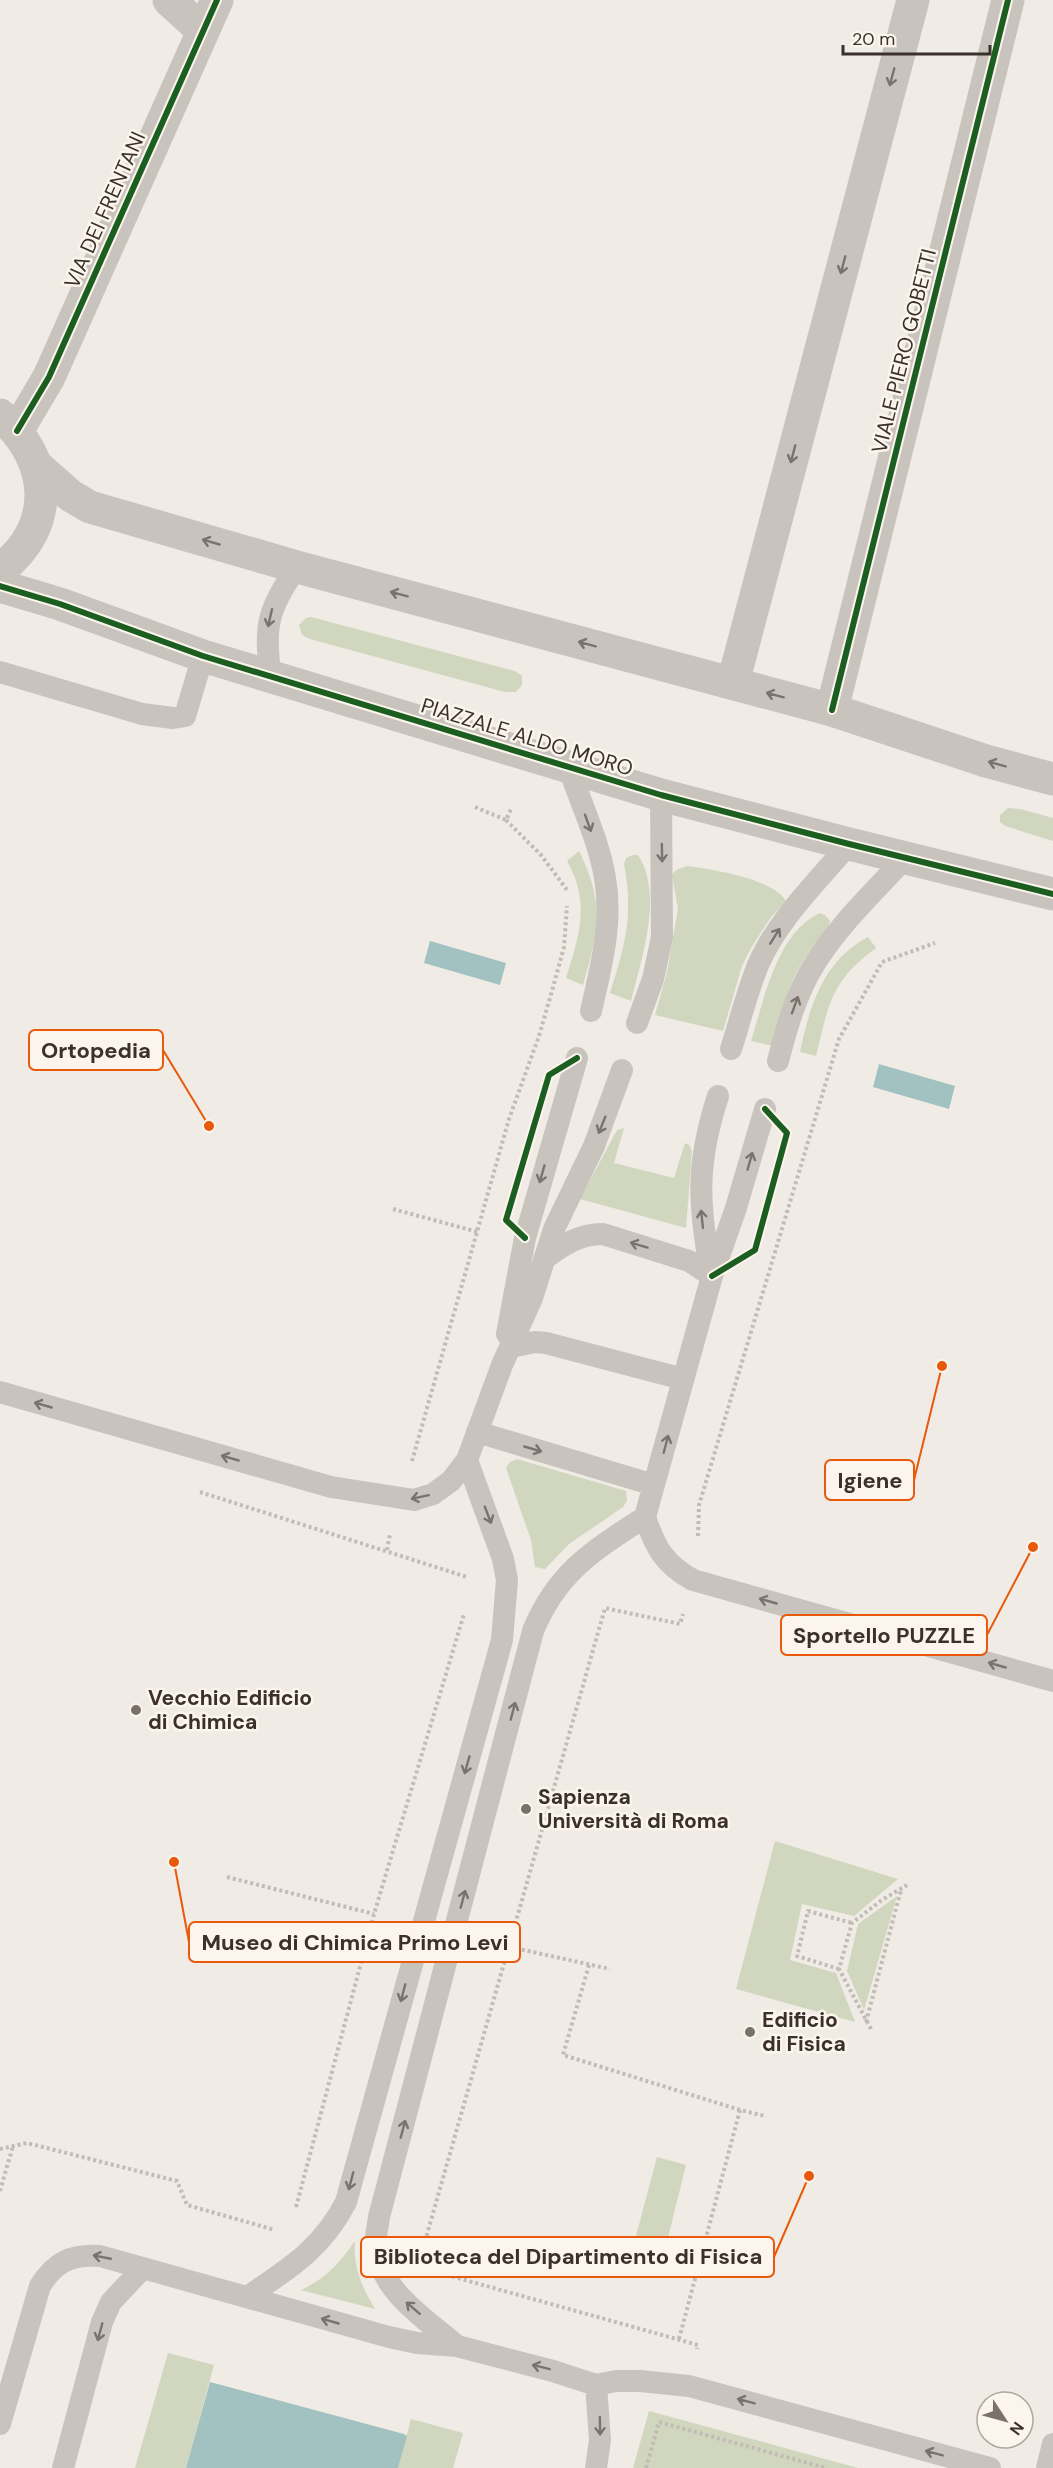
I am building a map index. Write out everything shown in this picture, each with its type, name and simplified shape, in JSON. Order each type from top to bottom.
[{"type":"street","points":[[169,0],[203,31]]},
{"type":"street","name":"VIA DEI FRENTANI","points":[[9,423],[49,377],[217,0]]},
{"type":"street","points":[[733,683],[913,0]]},
{"type":"street","name":"VIALE PIERO GOBETTI","points":[[832,710],[1008,0]]},
{"type":"street","points":[[9,423],[37,466],[71,496],[90,507],[297,567],[832,710],[986,761],[1053,779]]},
{"type":"street","points":[[0,570],[21,550],[36,524],[41,506],[42,487],[37,466]]},
{"type":"street","name":"PIAZZALE ALDO MORO","points":[[0,586],[60,604],[203,656],[661,795],[1053,894]]},
{"type":"lane","points":[[271,677],[266,648],[268,625],[280,591],[297,567]]},
{"type":"lane","points":[[0,672],[142,714],[173,718],[185,716],[203,656]]},
{"type":"lane","points":[[569,768],[601,858],[608,896],[605,945],[591,1011]]},
{"type":"lane","points":[[637,1023],[653,979],[662,937],[661,795]]},
{"type":"lane","points":[[731,1048],[758,966],[768,947],[796,906],[849,844]]},
{"type":"lane","points":[[778,1061],[799,995],[819,956],[906,857]]},
{"type":"lane","points":[[507,1356],[525,1238],[577,1058]]},
{"type":"lane","points":[[0,1392],[331,1487],[414,1500],[433,1494],[451,1480],[467,1460],[532,1298],[559,1219],[594,1146],[622,1070]]},
{"type":"lane","points":[[712,1276],[703,1226],[700,1174],[708,1126],[718,1096]]},
{"type":"lane","points":[[765,1109],[736,1208],[712,1276],[645,1516],[656,1546],[665,1561],[678,1572],[693,1580],[1053,1681]]},
{"type":"lane","points":[[544,1258],[576,1238],[590,1234],[603,1234],[688,1261],[712,1276]]},
{"type":"lane","points":[[507,1356],[535,1342],[546,1343],[683,1379]]},
{"type":"lane","points":[[477,1432],[654,1485]]},
{"type":"lane","points":[[247,2297],[296,2264],[319,2242],[334,2224],[346,2202],[502,1640],[507,1591],[503,1559],[467,1460]]},
{"type":"lane","points":[[457,2346],[401,2298],[387,2282],[376,2244],[379,2217],[533,1631],[543,1607],[565,1577],[589,1554],[645,1516]]},
{"type":"lane","points":[[0,2424],[6,2379],[40,2286],[49,2271],[64,2259],[84,2255],[100,2256],[389,2337],[417,2343],[457,2346],[553,2371],[596,2385],[616,2381],[640,2381],[689,2386],[990,2468]]},
{"type":"lane","points":[[63,2468],[102,2322],[111,2302],[143,2268]]},
{"type":"lane","points":[[596,2385],[600,2440],[596,2468]]},
{"type":"lane","points":[[1047,2468],[1053,2444]]},
{"type":"path","points":[[475,807],[506,820],[541,855],[568,892]]},
{"type":"path","points":[[506,820],[510,809]]},
{"type":"path","points":[[387,1550],[398,1498],[413,1458],[509,1119],[539,1036],[552,991],[564,947],[567,903]]},
{"type":"path","points":[[418,2267],[605,1608],[680,1624],[693,1580],[698,1545],[699,1505],[838,1039],[882,962],[934,943]]},
{"type":"path","points":[[393,1209],[478,1232]]},
{"type":"path","points":[[193,1489],[474,1579]]},
{"type":"path","points":[[289,2234],[374,1914],[464,1613]]},
{"type":"path","points":[[227,1877],[374,1914]]},
{"type":"path","points":[[871,2029],[839,1969],[852,1923],[882,1900],[907,1885]]},
{"type":"path","points":[[866,2022],[901,1889]]},
{"type":"path","points":[[839,1969],[797,1956],[808,1911],[852,1923]]},
{"type":"path","points":[[510,1947],[610,1969]]},
{"type":"path","points":[[589,1965],[563,2055],[765,2116]]},
{"type":"path","points":[[679,2339],[740,2110]]},
{"type":"path","points":[[0,2149],[27,2143],[177,2181],[187,2205],[319,2242]]},
{"type":"path","points":[[0,2191],[14,2146]]},
{"type":"path","points":[[428,2269],[698,2345],[689,2386],[674,2427]]},
{"type":"path","points":[[646,2468],[659,2422],[826,2468]]},
{"type":"green space","points":[[311,617],[515,671],[522,676],[522,685],[516,692],[505,692],[310,639],[302,635],[299,625],[306,618]]},
{"type":"green space","points":[[1008,808],[1053,818],[1053,841],[1005,826],[1000,822],[1000,815]]},
{"type":"green space","points":[[579,851],[593,887],[597,917],[593,948],[583,985],[566,978],[578,934],[581,905],[579,891],[567,861]]},
{"type":"green space","points":[[638,855],[646,871],[650,908],[644,947],[631,1001],[610,993],[624,945],[628,915],[624,864],[626,858]]},
{"type":"green space","points":[[687,866],[756,881],[779,893],[786,901],[771,917],[742,966],[723,1031],[655,1015],[667,972],[678,909],[672,875],[676,870]]},
{"type":"green space","points":[[820,913],[830,921],[828,928],[806,956],[792,982],[774,1046],[751,1041],[767,987],[783,951],[805,922]]},
{"type":"green space","points":[[868,937],[876,948],[861,960],[840,983],[824,1022],[816,1056],[800,1052],[814,1001],[829,972],[840,958]]},
{"type":"green space","points":[[624,1128],[614,1163],[674,1178],[685,1143],[689,1145],[692,1151],[686,1228],[580,1199],[617,1130]]},
{"type":"green space","points":[[517,1459],[626,1491],[627,1501],[623,1507],[569,1544],[545,1569],[535,1567],[531,1540],[506,1468],[510,1462]]},
{"type":"green space","points":[[775,1841],[898,1879],[854,1916],[802,1904],[790,1960],[836,1973],[855,2022],[736,1989]]},
{"type":"green space","points":[[897,1896],[864,2010],[847,1971],[858,1924]]},
{"type":"green space","points":[[657,2157],[686,2165],[659,2274],[628,2266]]},
{"type":"green space","points":[[355,2241],[355,2260],[359,2277],[375,2309],[301,2290],[331,2270]]},
{"type":"green space","points":[[168,2353],[214,2365],[186,2468],[135,2468]]},
{"type":"green space","points":[[649,2411],[858,2468],[633,2468]]},
{"type":"green space","points":[[411,2419],[463,2433],[453,2468],[398,2468]]},
{"type":"water","points":[[430,941],[506,963],[500,985],[424,963]]},
{"type":"water","points":[[879,1064],[955,1086],[949,1109],[873,1087]]},
{"type":"water","points":[[210,2382],[404,2434],[407,2436],[398,2468],[186,2468]]},
{"type":"cycle path","points":[[17,431],[49,377],[217,0]]},
{"type":"cycle path","points":[[832,710],[1008,0]]},
{"type":"cycle path","points":[[0,586],[60,604],[203,656],[661,795],[1053,894]]},
{"type":"cycle path","points":[[525,1238],[506,1220],[549,1075],[577,1058]]},
{"type":"cycle path","points":[[712,1276],[755,1250],[787,1133],[765,1109]]},
{"type":"place","name":"Ortopedia","points":[[209,1126]]},
{"type":"place","name":"Igiene","points":[[942,1366]]},
{"type":"place","name":"Sportello PUZZLE","points":[[1033,1547]]},
{"type":"place","name":"Vecchio Edificio di Chimica","points":[[136,1710]]},
{"type":"place","name":"Sapienza Università di Roma","points":[[526,1809]]},
{"type":"place","name":"Museo di Chimica Primo Levi","points":[[174,1862]]},
{"type":"place","name":"Edificio di Fisica","points":[[750,2032]]},
{"type":"place","name":"Biblioteca del Dipartimento di Fisica","points":[[809,2176]]}]
